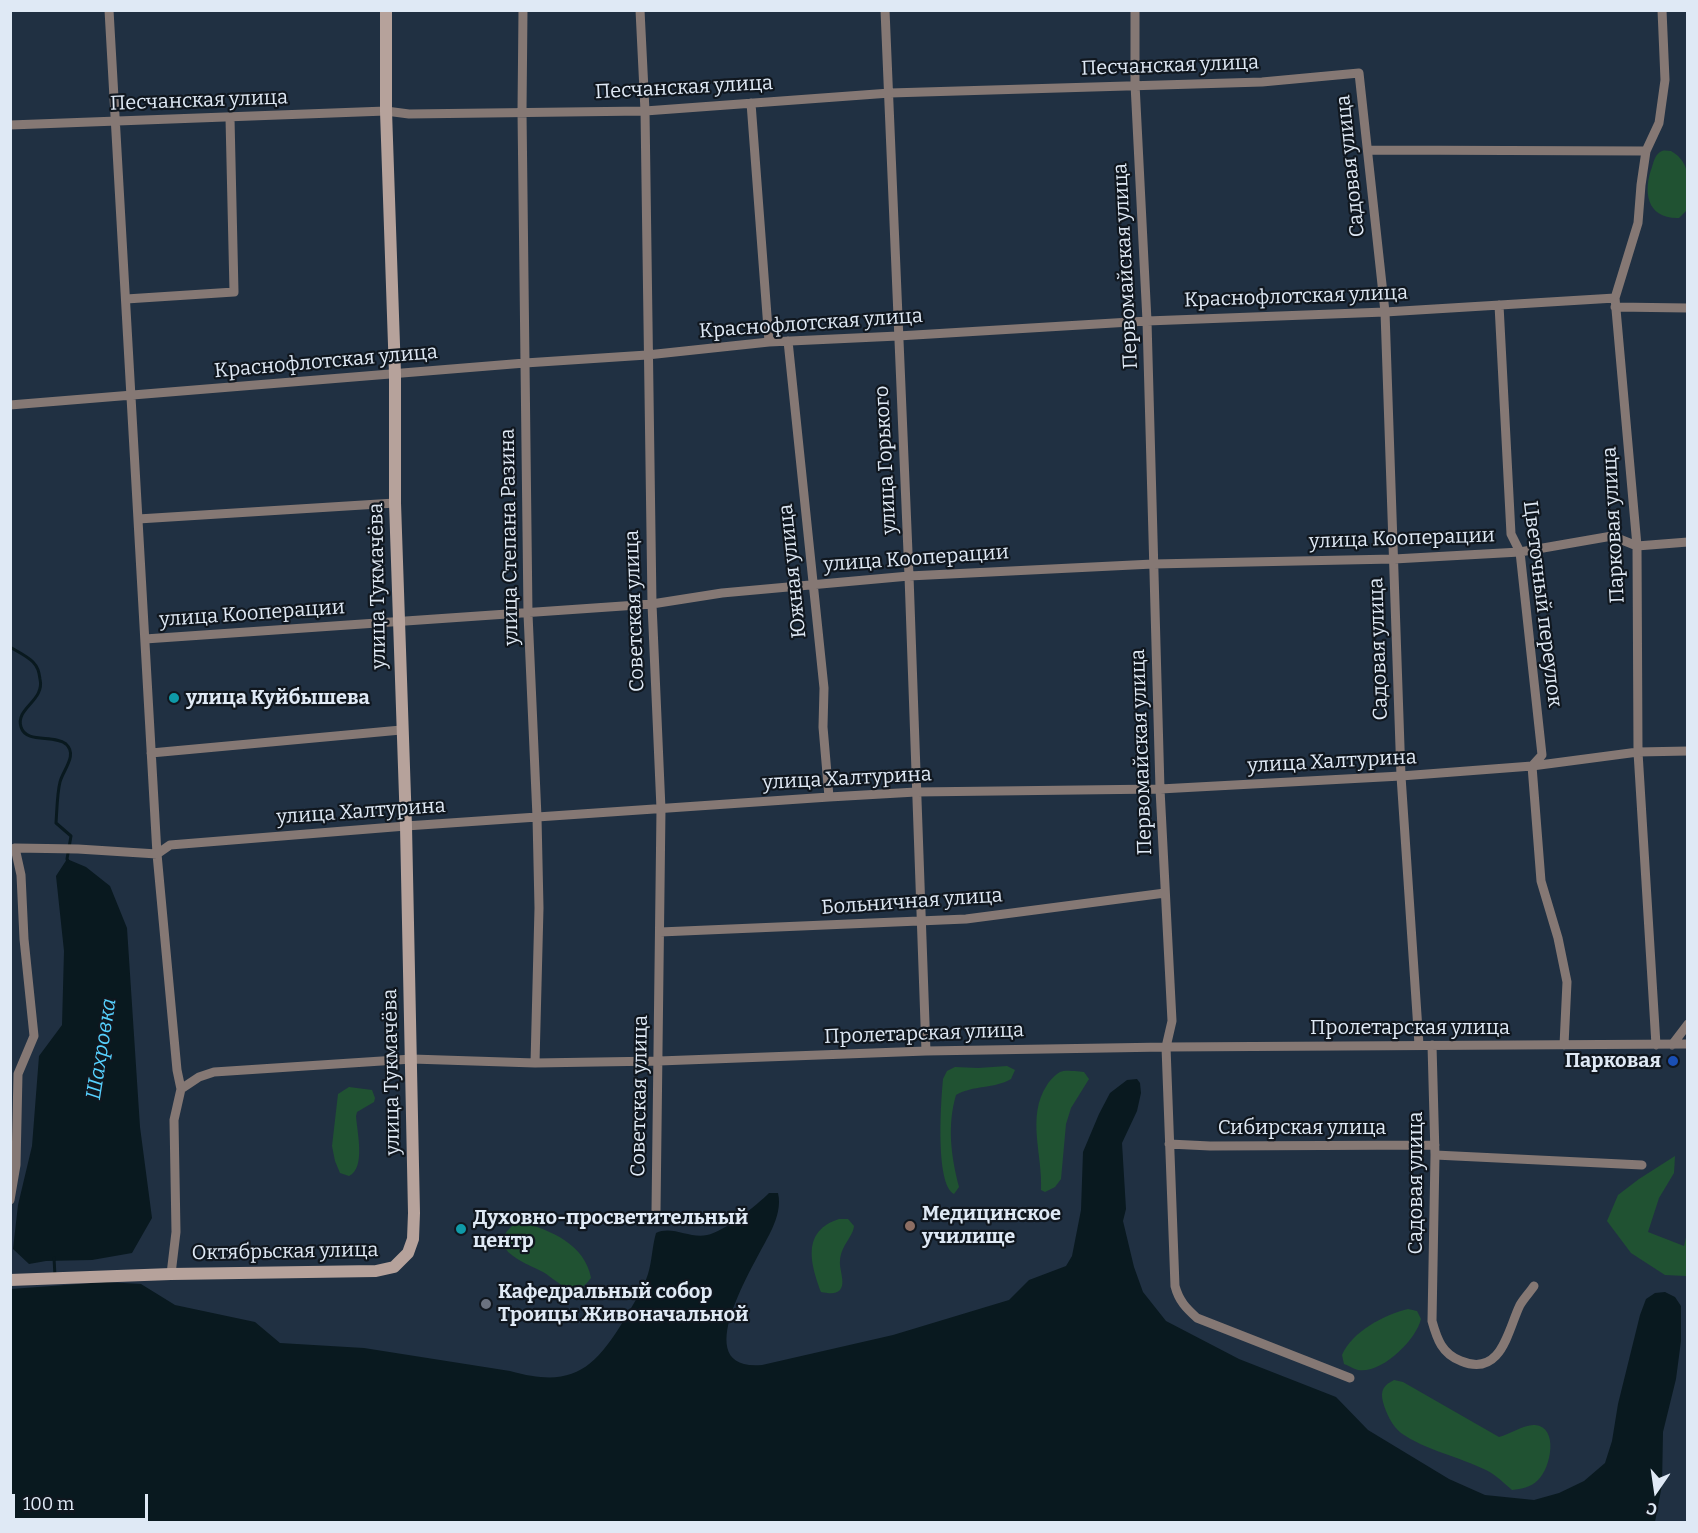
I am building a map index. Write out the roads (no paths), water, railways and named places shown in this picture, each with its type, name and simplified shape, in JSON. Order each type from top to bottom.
[{"type":"street","points":[[109,10],[157,854],[177,1070],[181,1089],[174,1120],[176,1232],[171,1274]]},
{"type":"street","name":"улица Тукмачёва","points":[[386,10],[386,111],[395,374],[395,503],[412,1059],[413,1239],[408,1254],[399,1264]]},
{"type":"street","name":"улица Степана Разина","points":[[523,10],[522,111],[528,614],[539,908],[535,1063]]},
{"type":"street","name":"Советская улица","points":[[640,10],[645,111],[652,604],[661,809],[656,1211]]},
{"type":"street","name":"улица Горького","points":[[885,10],[926,1051]]},
{"type":"street","name":"Первомайская улица","points":[[1135,10],[1135,84],[1148,321],[1160,789],[1172,1020],[1166,1047],[1175,1286],[1185,1308],[1197,1318],[1350,1378]]},
{"type":"street","name":"Парковая улица","points":[[1656,1045],[1638,752],[1637,546],[1615,303],[1638,223],[1646,151],[1659,123],[1665,80],[1662,10]]},
{"type":"street","name":"Песчанская улица","points":[[10,125],[116,123],[386,111],[409,114],[645,111],[890,93],[1262,82],[1359,73]]},
{"type":"street","name":"Садовая улица","points":[[1359,73],[1385,312],[1401,776],[1419,1045]]},
{"type":"street","points":[[751,103],[770,342]]},
{"type":"street","points":[[126,299],[234,292],[230,118]]},
{"type":"street","points":[[1368,150],[1646,151]]},
{"type":"street","name":"Краснофлотская улица","points":[[10,405],[647,355],[770,342],[1148,321],[1385,312],[1499,305],[1615,303],[1688,308]]},
{"type":"street","name":"Цветочный переулок","points":[[1499,305],[1511,534],[1520,552],[1542,755],[1532,766],[1541,881],[1558,938],[1567,982],[1564,1045]]},
{"type":"street","name":"Южная улица","points":[[788,341],[824,688],[829,797]]},
{"type":"street","points":[[138,519],[395,503]]},
{"type":"street","name":"улица Кооперации","points":[[145,639],[652,604],[722,593],[909,576],[1153,564],[1394,559],[1520,552],[1612,536],[1637,546],[1688,542]]},
{"type":"street","points":[[151,753],[401,730]]},
{"type":"street","name":"улица Халтурина","points":[[13,849],[78,849],[157,854],[170,845],[406,826],[829,797],[916,792],[1160,789],[1401,776],[1532,766],[1638,752],[1688,751]]},
{"type":"street","points":[[10,1200],[16,1165],[14,1074],[34,1036],[24,939],[21,875],[13,849]]},
{"type":"street","name":"Больничная улица","points":[[660,932],[966,919],[1165,892]]},
{"type":"street","points":[[1672,1045],[1688,1024]]},
{"type":"street","name":"Пролетарская улица","points":[[181,1089],[199,1077],[214,1072],[412,1059],[535,1063],[659,1061],[926,1051],[1166,1047],[1688,1044]]},
{"type":"street","name":"Садовая улица","points":[[1432,1045],[1435,1145],[1432,1321],[1437,1339],[1445,1352],[1462,1362],[1482,1365],[1495,1357],[1507,1341],[1521,1304],[1534,1286]]},
{"type":"street","name":"Сибирская улица","points":[[1169,1144],[1210,1146],[1435,1145]]},
{"type":"street","points":[[1435,1155],[1642,1165]]},
{"type":"street","name":"Октябрьская улица","points":[[10,1280],[171,1274],[376,1271],[399,1264]]},
{"type":"water","points":[[67,859],[86,867],[110,886],[127,928],[140,1127],[152,1218],[132,1253],[92,1260],[46,1261],[29,1264],[13,1249],[18,1205],[32,1146],[39,1056],[62,1025],[64,951],[56,876]]},
{"type":"water","points":[[1137,1079],[1141,1093],[1137,1111],[1122,1143],[1126,1209],[1123,1221],[1134,1267],[1143,1292],[1166,1321],[1239,1359],[1336,1397],[1368,1430],[1449,1479],[1485,1495],[1534,1500],[1559,1493],[1584,1481],[1605,1463],[1640,1315],[1646,1299],[1655,1293],[1665,1292],[1675,1297],[1681,1306],[1681,1341],[1676,1379],[1663,1432],[1662,1485],[1655,1522],[11,1522],[11,1289],[106,1282],[141,1284],[175,1305],[255,1322],[280,1343],[364,1348],[531,1376],[565,1376],[590,1363],[613,1338],[646,1280],[656,1233],[668,1230],[701,1236],[714,1233],[740,1217],[769,1193],[778,1193],[779,1207],[772,1229],[732,1310],[727,1333],[728,1351],[739,1362],[762,1365],[893,1335],[1009,1300],[1029,1280],[1066,1266],[1072,1256],[1081,1210],[1083,1152],[1110,1093],[1127,1080]]},
{"type":"waterway","name":"Шахровка","points":[[10,647],[33,662],[40,676],[38,693],[22,715],[21,727],[28,735],[61,741],[66,744],[71,753],[59,787],[56,823],[71,836],[68,861]]},
{"type":"waterway","name":"Шахровка","points":[[54,1258],[55,1276]]},
{"type":"place","name":"улица Куйбышева","points":[[174,698]]},
{"type":"place","name":"Парковая","points":[[1673,1061]]},
{"type":"place","name":"Медицинское училище","points":[[910,1226]]},
{"type":"place","name":"Духовно-просветительный центр","points":[[461,1229]]},
{"type":"place","name":"Кафедральный собор Троицы Живоначальной","points":[[486,1304]]}]
